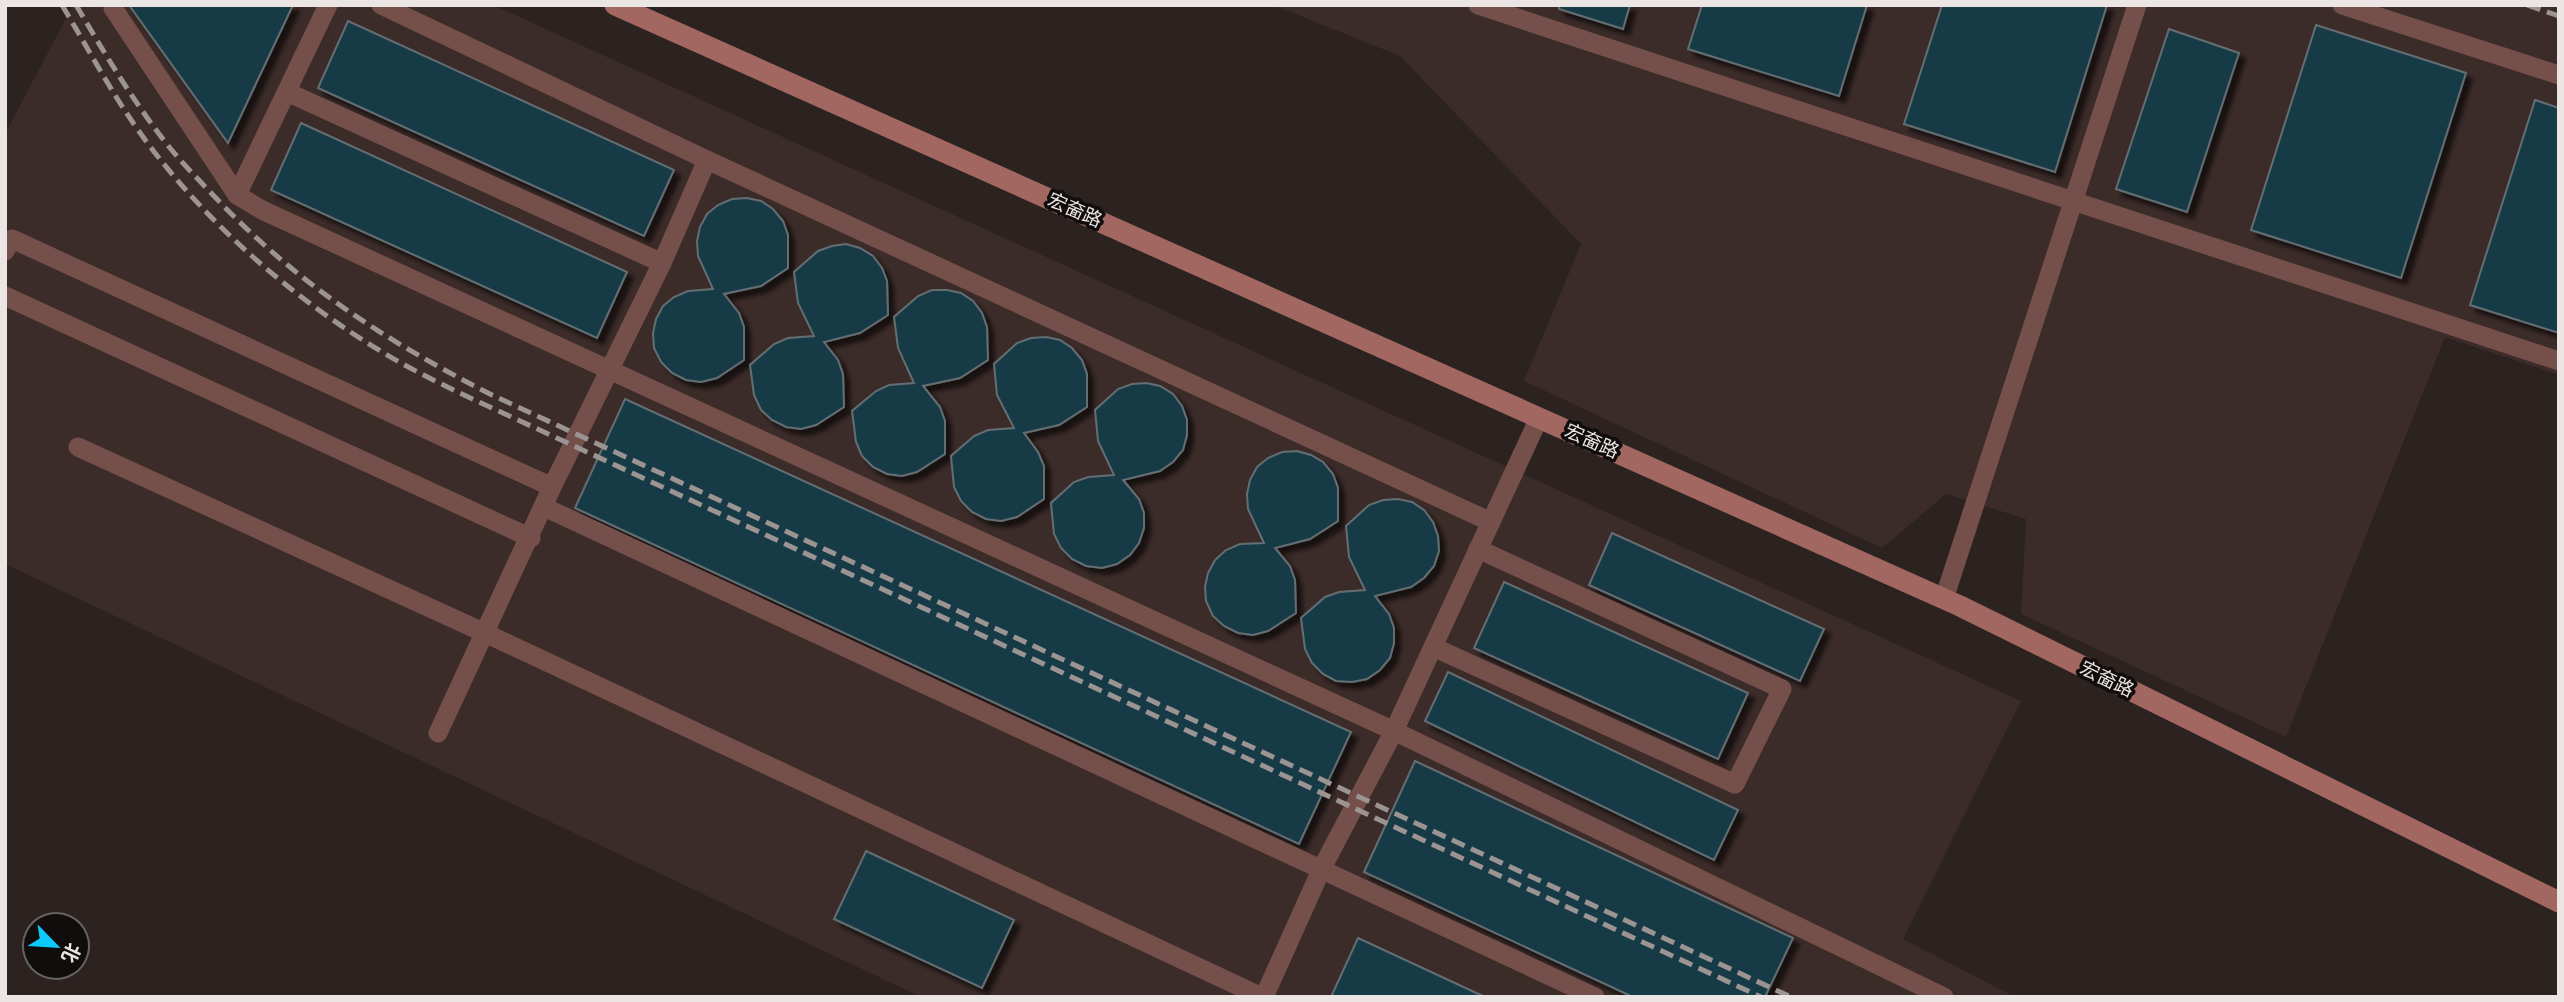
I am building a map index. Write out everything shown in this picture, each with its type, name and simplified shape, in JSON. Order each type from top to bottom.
[{"type":"street","points":[[114,5],[113,8],[237,195],[262,210],[1394,731],[1944,997]]},
{"type":"street","points":[[237,195],[328,5]]},
{"type":"street","points":[[381,5],[707,160],[1491,522]]},
{"type":"street","name":"宏奤路","points":[[615,5],[1944,598],[2559,902]]},
{"type":"street","points":[[1478,5],[2559,361]]},
{"type":"street","points":[[1944,598],[2137,5]]},
{"type":"street","points":[[2342,5],[2559,75]]},
{"type":"street","points":[[287,92],[662,263]]},
{"type":"street","points":[[438,733],[531,538],[552,487],[662,263],[707,160]]},
{"type":"street","points":[[5,251],[12,239],[552,487]]},
{"type":"street","points":[[5,296],[531,538]]},
{"type":"street","points":[[78,447],[485,633],[1263,997],[1322,868],[1394,731],[1539,418]]},
{"type":"street","points":[[544,507],[1595,997]]},
{"type":"street","points":[[1433,647],[1735,784],[1782,690],[1478,549]]},
{"type":"shaded area","points":[[73,5],[493,5],[2021,701],[1903,939],[2015,997],[921,997],[5,564],[5,134]]},
{"type":"shaded area","points":[[1273,5],[2559,5],[2559,375],[2445,337],[2286,737],[2021,614],[2026,519],[1946,494],[1882,548],[1524,381],[1581,244],[1400,56]]},
{"type":"building","points":[[129,5],[293,5],[228,143]]},
{"type":"building","points":[[1559,5],[1630,5],[1623,29],[1559,9]]},
{"type":"building","points":[[1702,5],[1867,5],[1839,96],[1688,49]]},
{"type":"building","points":[[1942,5],[2107,5],[2055,172],[1904,124]]},
{"type":"building","points":[[348,21],[674,170],[644,236],[318,88]]},
{"type":"building","points":[[2316,25],[2466,73],[2401,278],[2251,230]]},
{"type":"building","points":[[2169,29],[2239,53],[2187,212],[2116,189]]},
{"type":"building","points":[[2535,100],[2559,108],[2559,333],[2470,305]]},
{"type":"building","points":[[301,123],[627,272],[597,338],[271,190]]},
{"type":"building","points":[[732,199],[761,201],[773,209],[783,221],[788,235],[788,268],[761,286],[724,294],[739,313],[744,327],[744,360],[717,378],[701,382],[686,380],[672,373],[661,362],[654,348],[656,319],[663,306],[674,297],[688,291],[713,289],[698,256],[700,227],[707,214],[718,205]]},
{"type":"building","points":[[846,244],[873,256],[882,268],[887,281],[888,315],[860,333],[824,342],[838,360],[843,374],[844,407],[816,425],[801,429],[786,427],[761,410],[754,395],[750,365],[774,344],[788,338],[814,336],[798,303],[794,272],[818,251]]},
{"type":"building","points":[[932,290],[961,293],[973,301],[982,313],[987,327],[988,360],[960,378],[923,386],[940,407],[945,421],[945,454],[917,472],[902,476],[887,474],[873,467],[862,456],[856,442],[852,411],[876,391],[889,385],[914,383],[898,348],[894,317],[918,296]]},
{"type":"building","points":[[1046,337],[1060,340],[1072,348],[1082,360],[1087,374],[1087,407],[1059,425],[1024,433],[1038,452],[1044,466],[1044,499],[1017,517],[1001,521],[986,519],[972,512],[961,501],[954,487],[951,456],[974,436],[988,430],[1014,428],[997,395],[994,364],[1017,343]]},
{"type":"building","points":[[1146,383],[1160,386],[1173,394],[1182,406],[1187,420],[1183,450],[1173,462],[1160,471],[1123,480],[1139,499],[1144,513],[1144,528],[1139,543],[1130,555],[1117,564],[1102,568],[1086,566],[1072,559],[1061,548],[1054,534],[1051,503],[1074,482],[1088,477],[1114,475],[1098,441],[1095,410],[1118,389]]},
{"type":"building","points":[[625,399],[1351,732],[1299,844],[575,508]]},
{"type":"building","points":[[1297,451],[1323,462],[1333,474],[1338,488],[1338,521],[1310,539],[1275,548],[1290,566],[1295,580],[1296,613],[1268,631],[1253,635],[1238,633],[1213,616],[1206,601],[1208,573],[1215,560],[1226,550],[1240,544],[1264,543],[1248,509],[1250,480],[1257,467],[1268,458],[1282,452]]},
{"type":"building","points":[[1398,499],[1412,502],[1424,510],[1433,522],[1439,551],[1434,566],[1424,578],[1411,587],[1375,596],[1389,614],[1394,628],[1390,658],[1380,670],[1367,679],[1336,681],[1323,674],[1312,663],[1305,649],[1301,618],[1325,597],[1339,592],[1365,590],[1349,557],[1346,526],[1369,505]]},
{"type":"building","points":[[1612,533],[1824,629],[1800,681],[1589,585]]},
{"type":"building","points":[[1504,582],[1748,693],[1718,759],[1474,648]]},
{"type":"building","points":[[1448,672],[1738,810],[1714,860],[1425,721]]},
{"type":"building","points":[[1415,761],[1793,938],[1765,997],[1633,997],[1364,872]]},
{"type":"building","points":[[866,851],[1014,920],[982,988],[834,919]]},
{"type":"building","points":[[1358,938],[1485,997],[1331,997]]},
{"type":"railway","points":[[62,5],[134,125],[200,206],[262,265],[295,292],[330,318],[401,363],[479,402],[1761,997]]},
{"type":"railway","points":[[76,5],[144,114],[175,154],[244,227],[309,282],[378,331],[415,353],[492,395],[1791,997]]},
{"type":"railway","points":[[2527,5],[2559,16]]}]
